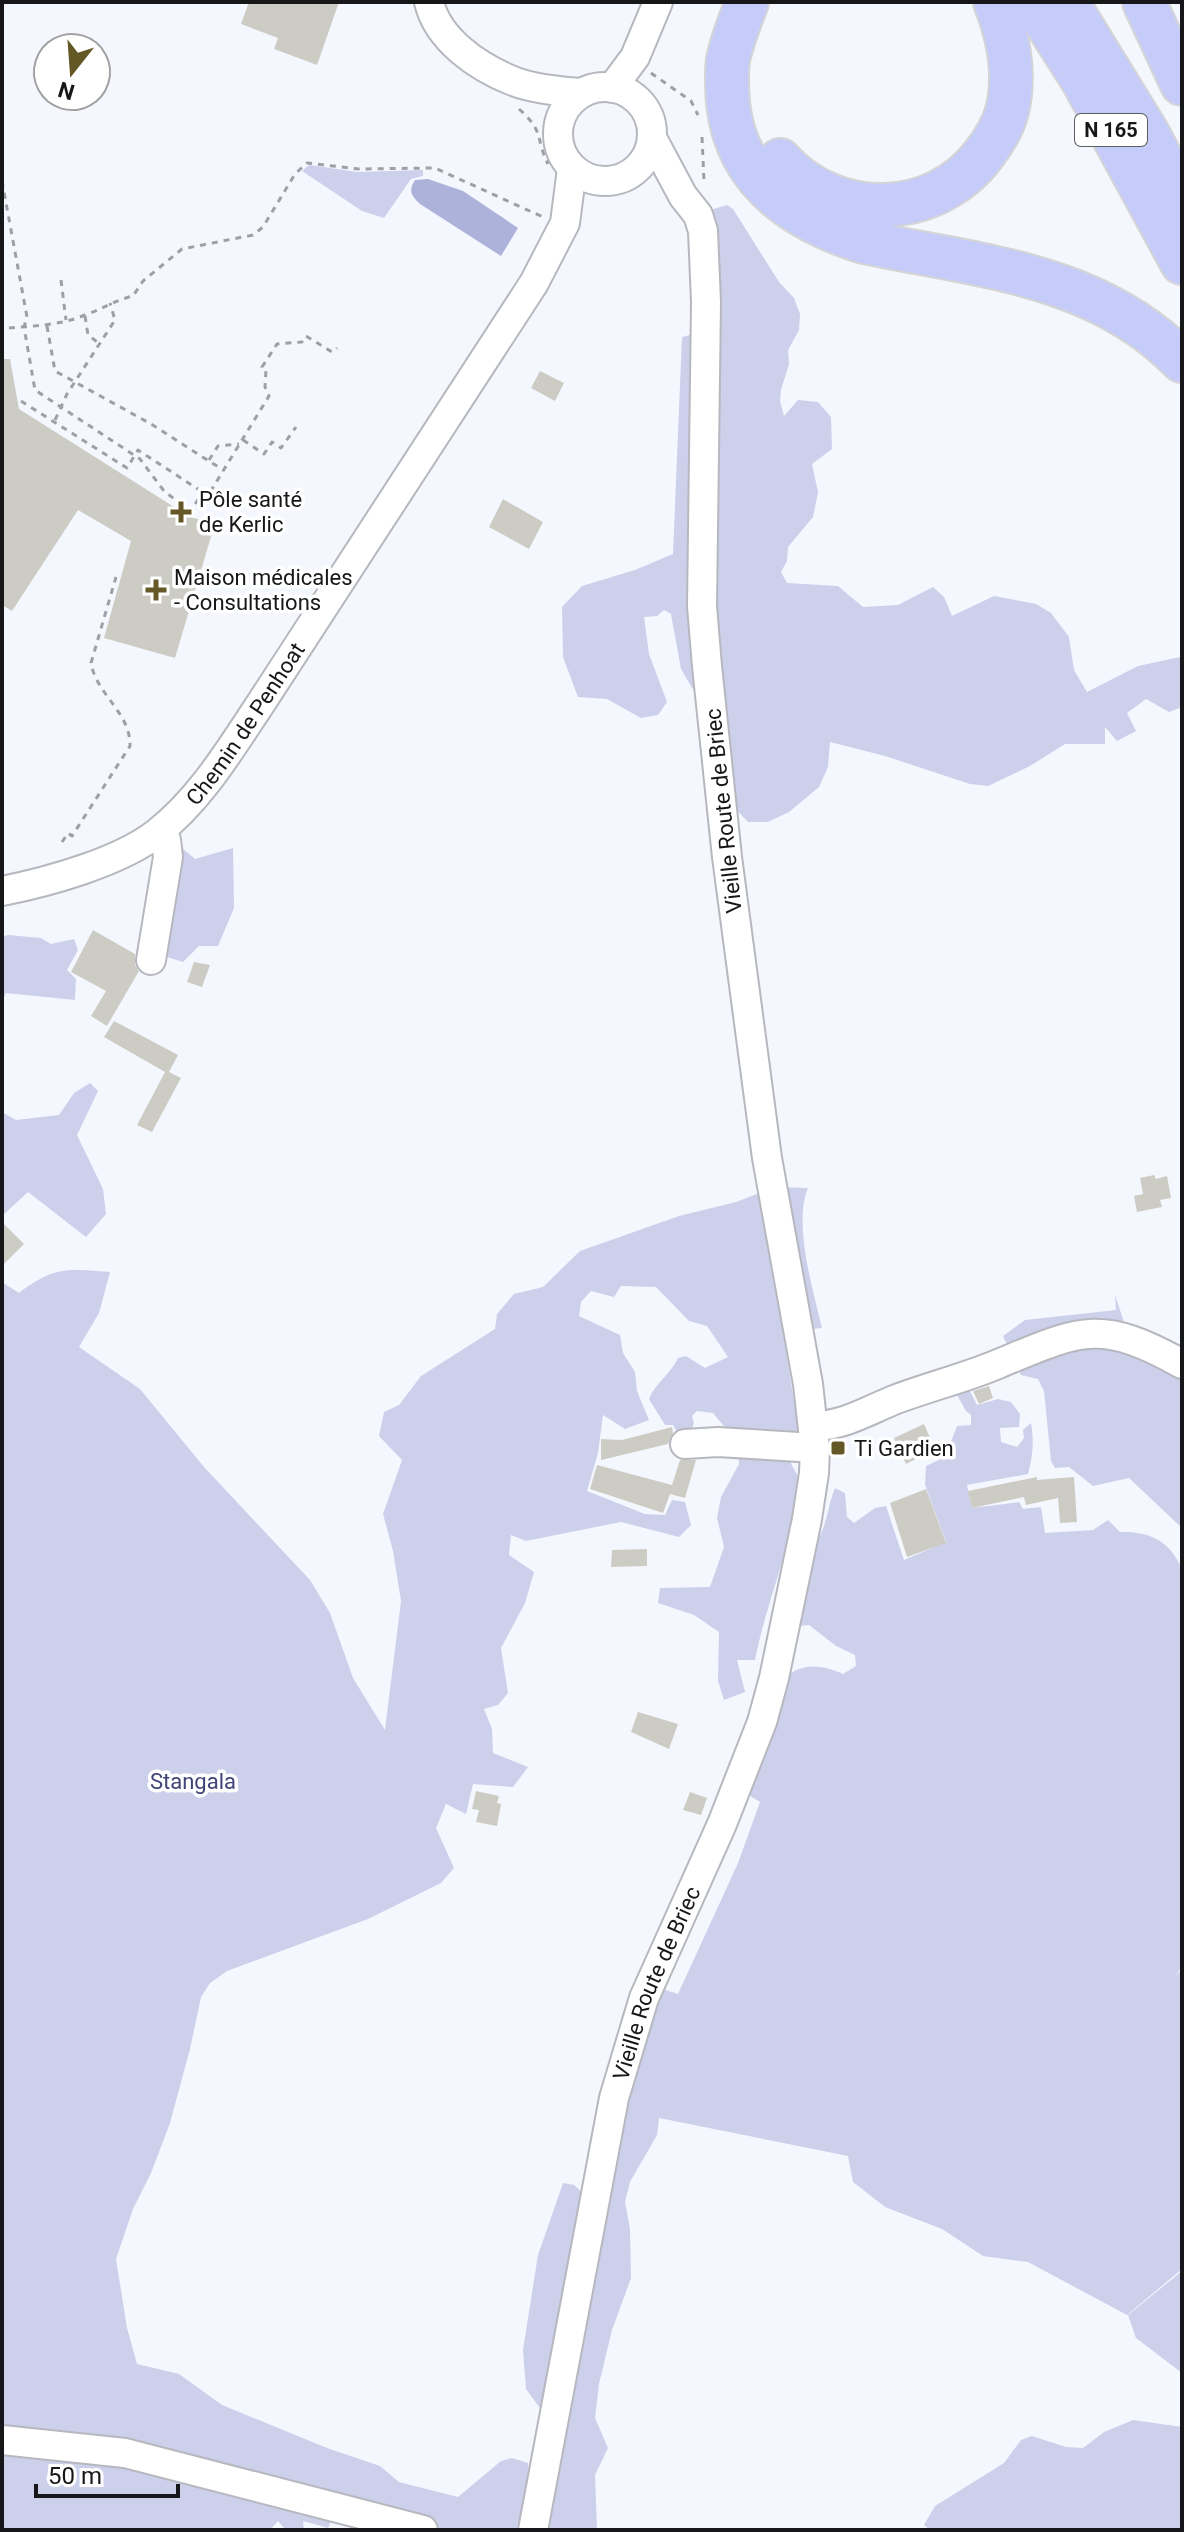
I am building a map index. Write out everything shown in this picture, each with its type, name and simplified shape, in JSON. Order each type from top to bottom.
[{"type":"highway","points":[[747,2],[728,61],[730,114],[738,146],[752,170],[772,194],[793,210],[850,238],[1044,279],[1092,296],[1149,330],[1182,361]]},
{"type":"highway","points":[[769,2],[755,29],[744,79],[749,112],[761,134],[784,165],[812,188],[840,200],[883,206],[922,198],[953,184],[978,162],[1000,129],[1010,96],[1011,73],[1006,37],[995,2]]},
{"type":"highway","name":"N 165","points":[[1033,2],[1083,81],[1182,263]]},
{"type":"highway","name":"N 165","points":[[1067,2],[1147,132],[1182,198]]},
{"type":"highway","points":[[1144,2],[1182,84]]},
{"type":"street","points":[[429,2],[443,33],[558,127]]},
{"type":"street","points":[[612,88],[635,62],[658,2]]},
{"type":"street","points":[[635,62],[642,105]]},
{"type":"street","points":[[513,92],[581,93],[601,87],[633,97],[648,115],[652,138],[643,162],[616,180]]},
{"type":"street","points":[[581,93],[565,108],[558,127],[558,143],[563,157],[561,169],[595,181],[657,185],[688,202]]},
{"type":"street","name":"Vieille Route de Briec","points":[[533,2530],[614,2098],[644,1998],[722,1824],[768,1700],[807,1519],[814,1437],[797,1318],[767,1158],[727,857],[707,666],[702,606],[706,302],[703,231],[652,138]]},
{"type":"street","name":"Chemin de Penhoat","points":[[2,891],[48,880],[137,845],[158,833],[174,818],[206,780],[261,703],[534,283],[556,221],[561,169]]},
{"type":"street","name":"Chemin de Penhoat","points":[[556,221],[616,180]]},
{"type":"street","points":[[151,960],[168,857],[166,840],[158,833]]},
{"type":"street","points":[[685,1444],[814,1437],[827,1426],[1071,1336],[1114,1335],[1156,1349],[1182,1364]]},
{"type":"street","points":[[2,2440],[125,2453],[423,2530]]},
{"type":"path","points":[[635,62],[691,101],[702,121]]},
{"type":"path","points":[[513,92],[539,131],[543,153],[561,169]]},
{"type":"path","points":[[688,202],[702,196],[704,187],[702,134]]},
{"type":"path","points":[[9,328],[47,325],[85,316],[133,296],[143,281],[182,249],[253,235],[263,227],[295,174],[307,163],[359,169],[435,168],[556,221]]},
{"type":"path","points":[[2,181],[27,317],[24,327],[35,390],[135,455],[164,491],[190,511],[200,497],[205,500],[208,496],[269,396],[265,387],[266,370],[262,367],[277,344],[302,342],[306,336],[332,352],[337,348]]},
{"type":"path","points":[[61,280],[66,320]]},
{"type":"path","points":[[54,422],[115,320],[110,303]]},
{"type":"path","points":[[85,316],[88,335],[100,344]]},
{"type":"path","points":[[47,325],[55,371],[151,424],[223,470]]},
{"type":"path","points":[[21,401],[127,468],[138,450],[208,496]]},
{"type":"path","points":[[209,460],[218,446],[240,441],[264,454],[272,442],[281,448],[296,427]]},
{"type":"path","points":[[62,842],[68,833],[72,836],[130,746],[127,726],[95,677],[91,663],[116,577]]},
{"type":"green space","points":[[309,165],[358,172],[423,170],[423,176],[411,179],[384,218],[362,211],[302,171]]},
{"type":"green space","points":[[727,205],[733,209],[779,282],[794,298],[800,314],[799,330],[788,350],[789,364],[781,390],[784,416],[798,400],[818,402],[831,417],[832,449],[812,464],[818,492],[813,517],[788,547],[787,561],[781,572],[787,583],[838,586],[863,607],[898,605],[933,587],[944,597],[952,616],[994,596],[1036,604],[1051,613],[1069,637],[1074,670],[1087,692],[1138,666],[1180,657],[1182,707],[1169,712],[1146,699],[1127,713],[1136,731],[1117,741],[1105,727],[1105,744],[1065,744],[1030,766],[988,786],[970,784],[830,742],[828,767],[819,787],[789,812],[768,822],[748,822],[731,804],[717,717],[692,688],[681,669],[671,614],[664,610],[657,616],[644,617],[649,654],[667,702],[658,715],[641,718],[607,699],[578,697],[563,657],[562,607],[582,586],[635,570],[673,554],[682,337],[713,329],[710,210]]},
{"type":"green space","points":[[175,842],[195,859],[233,848],[234,908],[218,946],[199,946],[183,962],[157,954]]},
{"type":"green space","points":[[2,937],[41,938],[51,944],[74,939],[78,950],[67,970],[76,979],[75,1000],[6,993],[2,1001]]},
{"type":"green space","points":[[90,1083],[98,1091],[77,1135],[103,1189],[106,1214],[86,1237],[28,1192],[2,1216],[2,1112],[16,1120],[59,1115],[74,1093]]},
{"type":"green space","name":"Stangala","points":[[775,1187],[808,1188],[804,1203],[803,1238],[822,1328],[783,1332],[799,1432],[790,1436],[789,1452],[798,1476],[798,1490],[790,1533],[755,1660],[737,1660],[745,1692],[724,1700],[718,1681],[719,1632],[694,1615],[658,1603],[660,1588],[710,1587],[724,1547],[717,1518],[721,1497],[739,1464],[738,1443],[713,1413],[697,1411],[692,1416],[694,1423],[691,1431],[677,1432],[673,1425],[665,1425],[649,1399],[678,1358],[686,1356],[705,1368],[728,1357],[707,1326],[689,1321],[656,1287],[621,1286],[614,1297],[591,1291],[581,1302],[579,1316],[620,1335],[623,1353],[635,1372],[637,1391],[649,1420],[625,1429],[603,1415],[598,1453],[587,1491],[645,1514],[665,1515],[672,1500],[685,1502],[691,1525],[679,1537],[621,1522],[526,1541],[511,1535],[509,1555],[534,1572],[525,1603],[501,1648],[508,1693],[498,1705],[484,1709],[492,1729],[493,1753],[528,1767],[513,1787],[473,1784],[466,1814],[446,1804],[436,1828],[454,1868],[441,1883],[368,1919],[227,1971],[210,1983],[201,1997],[170,2123],[133,2209],[116,2259],[127,2328],[137,2364],[179,2374],[222,2405],[380,2466],[399,2482],[458,2497],[501,2461],[512,2458],[528,2463],[529,2479],[559,2434],[526,2389],[523,2350],[538,2255],[563,2183],[574,2185],[598,2207],[610,2150],[659,1988],[678,1994],[738,1863],[760,1802],[747,1794],[788,1675],[802,1668],[816,1667],[843,1674],[856,1666],[855,1655],[836,1646],[809,1625],[798,1626],[812,1547],[824,1526],[835,1488],[845,1493],[847,1517],[854,1523],[875,1508],[886,1506],[904,1560],[946,1542],[925,1485],[926,1466],[945,1457],[957,1426],[971,1425],[971,1415],[956,1393],[967,1385],[977,1405],[998,1399],[1011,1402],[1020,1414],[1019,1427],[1000,1428],[1001,1442],[1017,1447],[1024,1438],[1023,1430],[1031,1423],[1032,1436],[1028,1474],[967,1485],[972,1508],[1019,1502],[1023,1509],[1041,1507],[1045,1533],[1093,1530],[1108,1520],[1120,1532],[1141,1533],[1158,1540],[1171,1551],[1182,1569],[1182,1967],[1174,1977],[1182,1969],[1182,2269],[1127,2315],[1028,2262],[983,2256],[942,2229],[885,2207],[853,2182],[848,2156],[659,2118],[657,2135],[630,2182],[625,2202],[630,2229],[631,2278],[612,2330],[599,2384],[595,2418],[608,2448],[595,2475],[597,2530],[543,2530],[546,2514],[522,2512],[516,2530],[447,2530],[374,2510],[334,2514],[328,2528],[303,2521],[304,2530],[286,2530],[278,2521],[270,2530],[2,2530],[2,1282],[19,1293],[42,1278],[62,1271],[110,1272],[99,1313],[79,1347],[140,1389],[204,1467],[310,1580],[330,1613],[353,1678],[385,1730],[401,1601],[383,1514],[402,1460],[379,1436],[384,1412],[399,1405],[421,1376],[495,1329],[497,1314],[514,1294],[543,1287],[580,1251]]},
{"type":"green space","points":[[1115,1295],[1132,1346],[1182,1369],[1182,1528],[1129,1478],[1093,1486],[1069,1467],[1055,1468],[1051,1461],[1044,1391],[1038,1379],[1021,1375],[1003,1336],[1025,1320],[1116,1310]]},
{"type":"green space","points":[[1182,2271],[1182,2373],[1136,2338],[1128,2315]]},
{"type":"green space","points":[[1133,2420],[1182,2427],[1182,2530],[930,2530],[924,2525],[935,2506],[1004,2463],[1021,2440],[1032,2436],[1066,2447],[1083,2448],[1104,2432]]},
{"type":"shaded area","points":[[428,179],[463,191],[518,228],[501,256],[417,201],[412,193],[415,180]]},
{"type":"building","points":[[249,2],[339,2],[317,65],[274,49],[278,38],[241,24]]},
{"type":"building","points":[[2,359],[10,359],[19,409],[190,517],[215,523],[175,658],[104,638],[131,541],[78,510],[12,611],[2,605]]},
{"type":"building","points":[[540,371],[564,383],[555,401],[531,388]]},
{"type":"building","points":[[503,499],[543,522],[529,549],[489,527]]},
{"type":"building","points":[[93,930],[135,954],[135,965],[139,971],[107,1026],[91,1016],[106,991],[71,972]]},
{"type":"building","points":[[194,962],[210,965],[202,987],[187,982]]},
{"type":"building","points":[[114,1021],[178,1055],[169,1072],[181,1078],[152,1132],[137,1125],[165,1072],[104,1037]]},
{"type":"building","points":[[1154,1175],[1156,1179],[1167,1176],[1171,1198],[1160,1200],[1162,1207],[1137,1212],[1134,1196],[1143,1194],[1140,1178]]},
{"type":"building","points":[[2,1222],[24,1244],[2,1266]]},
{"type":"building","points":[[989,1386],[993,1398],[979,1404],[973,1391]]},
{"type":"building","points":[[924,1424],[934,1447],[906,1464],[894,1438]]},
{"type":"building","points":[[672,1427],[668,1444],[601,1460],[601,1439],[622,1440]]},
{"type":"building","points":[[680,1460],[696,1460],[685,1498],[670,1494],[663,1513],[590,1489],[597,1465],[672,1485]]},
{"type":"building","points":[[1037,1477],[1037,1480],[1074,1477],[1077,1522],[1060,1523],[1058,1498],[1026,1505],[1024,1497],[972,1508],[968,1491]]},
{"type":"building","points":[[926,1489],[946,1543],[907,1557],[890,1503]]},
{"type":"building","points":[[647,1549],[647,1566],[611,1567],[612,1550]]},
{"type":"building","points":[[638,1712],[678,1724],[669,1749],[631,1732]]},
{"type":"building","points":[[476,1791],[499,1796],[497,1803],[501,1804],[497,1826],[476,1822],[479,1810],[472,1809]]},
{"type":"building","points":[[690,1792],[707,1798],[701,1815],[683,1810]]},
{"type":"place","name":"Pôle santé de Kerlic","points":[[181,512]]},
{"type":"place","name":"Maison médicales - Consultations","points":[[156,590]]},
{"type":"place","name":"Ti Gardien","points":[[838,1448]]}]
